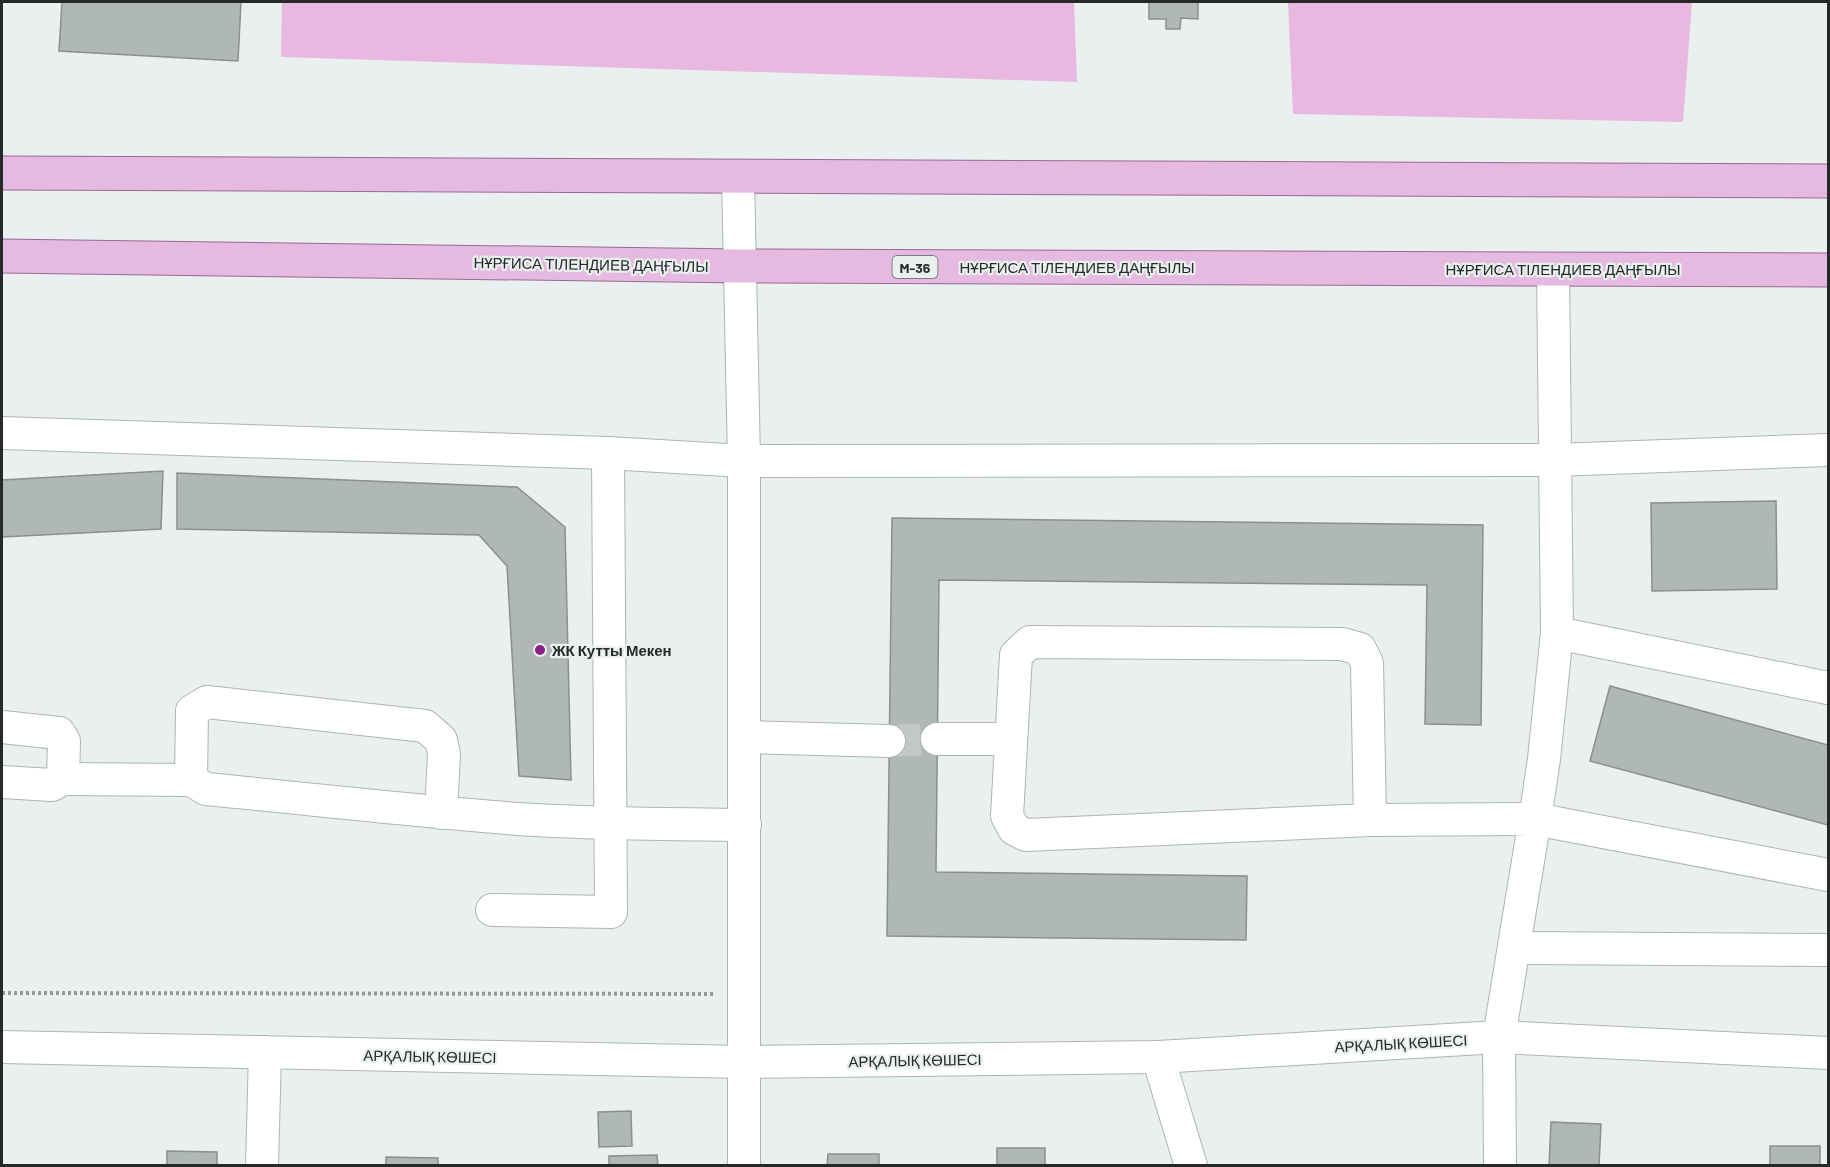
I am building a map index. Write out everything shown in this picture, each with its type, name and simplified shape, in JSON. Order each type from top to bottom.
[{"type":"main road","points":[[2,173],[1828,181]]},
{"type":"main road","name":"НҰРҒИСА ТІЛЕНДИЕВ ДАҢҒЫЛЫ","points":[[2,256],[740,266],[1828,270]]},
{"type":"street","points":[[738,176],[744,461],[744,1166]]},
{"type":"street","points":[[1500,1166],[1499,1037],[1544,759],[1557,633],[1552,269]]},
{"type":"street","points":[[2,433],[608,453],[744,461],[1555,460],[1828,450]]},
{"type":"street","points":[[492,910],[611,912],[608,453]]},
{"type":"street","points":[[1557,633],[1828,688]]},
{"type":"street","points":[[1370,820],[1367,663],[1360,650],[1342,644],[1030,642],[1016,655],[1007,816],[1014,829],[1026,835],[1370,820],[1535,819],[1828,875]]},
{"type":"street","points":[[191,780],[192,711],[207,702],[425,726],[441,740],[444,754],[441,813]]},
{"type":"street","points":[[2,727],[58,733],[64,741],[63,780]]},
{"type":"street","points":[[745,737],[889,741]]},
{"type":"street","points":[[938,739],[1011,739]]},
{"type":"street","points":[[2,782],[52,785],[63,780],[191,780],[206,789],[441,813],[610,824],[745,825]]},
{"type":"street","points":[[1514,948],[1828,950]]},
{"type":"street","name":"АРҚАЛЫҚ КӨШЕСІ","points":[[2,1047],[745,1062],[1158,1057],[1499,1037],[1828,1053]]},
{"type":"street","points":[[262,1166],[265,1052]]},
{"type":"street","points":[[1158,1057],[1191,1166]]},
{"type":"path","points":[[2,993],[745,994]]},
{"type":"shaded area","points":[[282,2],[1074,2],[1077,82],[281,57]]},
{"type":"shaded area","points":[[1288,2],[1692,2],[1683,122],[1293,114]]},
{"type":"building","points":[[62,2],[241,2],[238,61],[59,51]]},
{"type":"building","points":[[1149,2],[1198,2],[1198,19],[1181,18],[1180,29],[1166,29],[1166,19],[1149,19]]},
{"type":"building","points":[[163,471],[161,529],[2,537],[2,480]]},
{"type":"building","name":"ЖК Кутты Мекен","points":[[177,473],[517,487],[565,527],[571,780],[519,776],[507,566],[479,535],[177,529]]},
{"type":"building","points":[[1776,501],[1777,589],[1652,591],[1651,503]]},
{"type":"building","points":[[892,518],[1483,525],[1481,725],[1425,724],[1427,585],[939,580],[936,872],[1247,876],[1246,940],[887,936]]},
{"type":"building","points":[[1610,686],[1828,745],[1828,825],[1590,761]]},
{"type":"building","points":[[631,1111],[632,1146],[599,1147],[598,1112]]},
{"type":"building","points":[[1551,1122],[1601,1124],[1599,1166],[1549,1166]]},
{"type":"building","points":[[1770,1146],[1820,1146],[1820,1166],[1770,1166]]},
{"type":"building","points":[[997,1148],[1045,1148],[1045,1166],[997,1166]]},
{"type":"building","points":[[167,1151],[217,1152],[217,1166],[167,1166]]},
{"type":"building","points":[[828,1154],[879,1154],[879,1166],[827,1166]]},
{"type":"building","points":[[657,1155],[658,1166],[609,1166],[609,1156]]},
{"type":"building","points":[[386,1157],[438,1158],[438,1166],[386,1166]]},
{"type":"tunnel","points":[[889,741],[937,739]]},
{"type":"place","name":"ЖК Кутты Мекен","points":[[540,650]]}]
